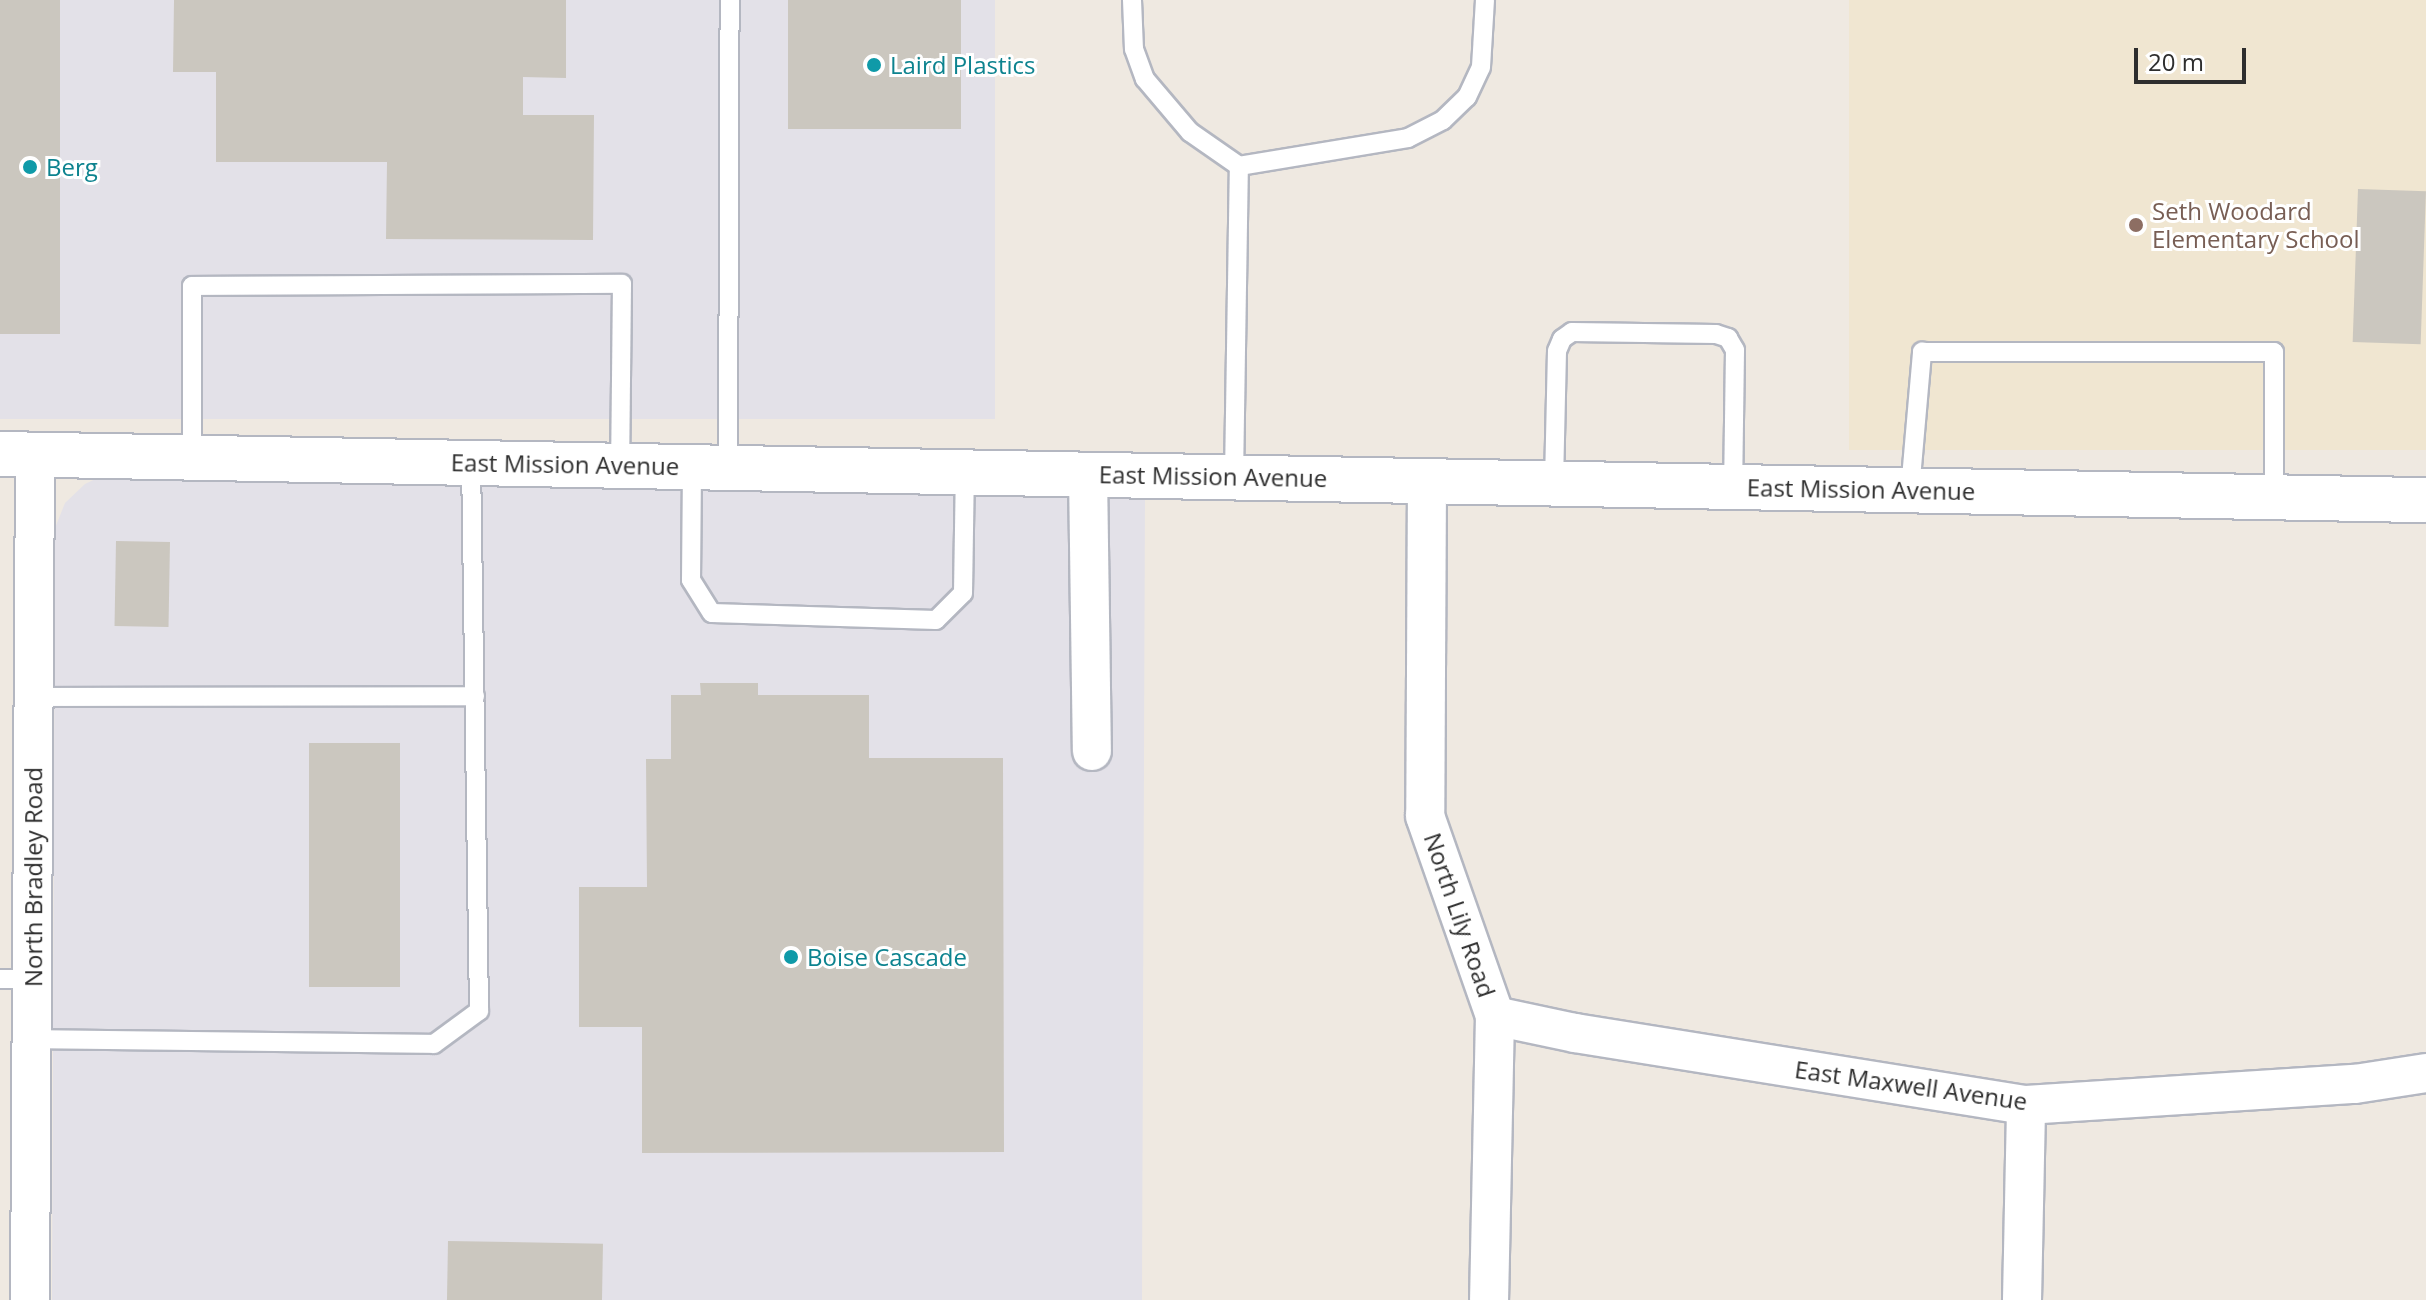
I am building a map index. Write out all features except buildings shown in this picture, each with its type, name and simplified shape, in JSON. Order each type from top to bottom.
[{"type":"street","name":"East Mission Avenue","points":[[17,454],[2426,500]]},
{"type":"street","name":"North Bradley Road","points":[[17,454],[34,697],[16,979],[32,1039],[30,1300]]},
{"type":"street","points":[[1088,473],[1092,751]]},
{"type":"street","name":"North Lily Road","points":[[1427,481],[1425,816],[1495,1016],[1489,1300]]},
{"type":"street","name":"East Maxwell Avenue","points":[[1495,1016],[2026,1105],[2355,1084],[2426,1073]]},
{"type":"street","points":[[2022,1300],[2026,1105]]},
{"type":"lane","points":[[730,0],[710,467],[691,580],[712,613],[936,620],[963,593],[965,472]]},
{"type":"lane","points":[[1132,0],[1134,49],[1145,79],[1190,132],[1239,166],[1408,138],[1443,120],[1467,97],[1481,67],[1485,0]]},
{"type":"lane","points":[[1234,477],[1239,166]]},
{"type":"lane","points":[[192,457],[192,286],[622,284],[620,465]]},
{"type":"lane","points":[[1554,483],[1557,351],[1562,339],[1572,332],[1716,334],[1728,338],[1735,350],[1733,487]]},
{"type":"lane","points":[[1910,490],[1922,352],[2274,352],[2274,497]]},
{"type":"lane","points":[[32,1039],[434,1044],[479,1011],[471,462]]},
{"type":"lane","points":[[34,697],[475,696]]},
{"type":"shaded area","points":[[0,0],[995,0],[995,419],[0,419]]},
{"type":"shaded area","name":"Seth Woodard Elementary School","points":[[1849,0],[2426,0],[2426,450],[1849,450]]},
{"type":"shaded area","points":[[110,472],[1145,486],[1142,1300],[52,1300],[55,528],[65,503],[85,484]]},
{"type":"place","name":"Laird Plastics","points":[[874,65]]},
{"type":"place","name":"Berg","points":[[30,167]]},
{"type":"place","name":"Seth Woodard Elementary School","points":[[2136,225]]},
{"type":"place","name":"Boise Cascade","points":[[791,957]]}]
